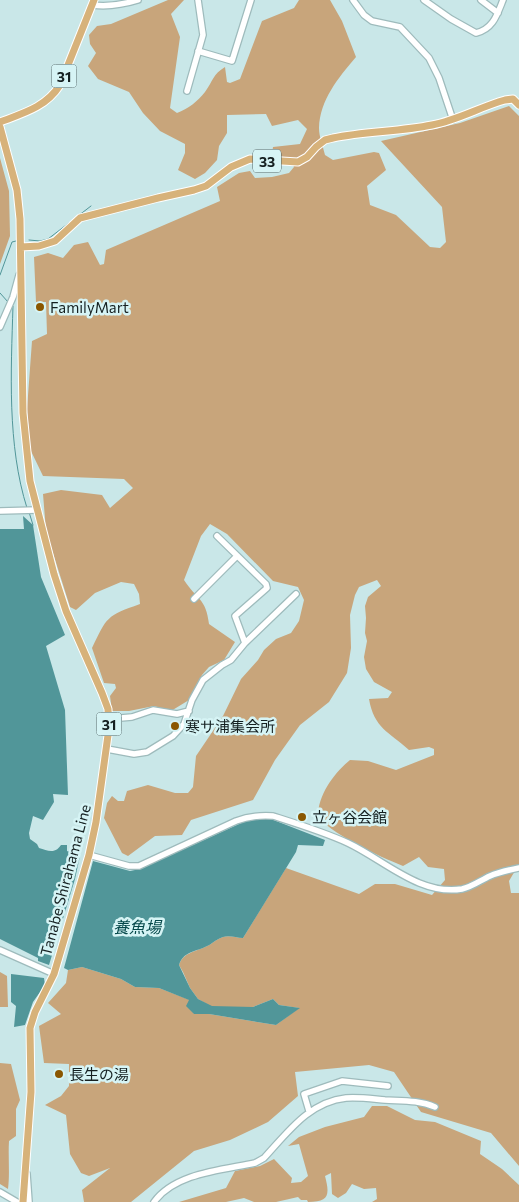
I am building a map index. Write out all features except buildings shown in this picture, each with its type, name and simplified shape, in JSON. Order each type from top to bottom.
[{"type":"main road","name":"31","points":[[0,122],[34,109],[54,94],[60,85],[93,3]]},
{"type":"main road","name":"33","points":[[21,248],[55,242],[80,218],[206,186],[231,167],[250,159],[298,162],[324,140],[399,132],[453,120],[505,100],[512,99],[519,105]]},
{"type":"main road","name":"Tanabe Shirahama Line","points":[[0,127],[17,190],[20,219],[23,413],[34,510],[66,611],[102,692],[109,720],[107,749],[89,855],[54,974],[30,1028],[27,1167],[23,1202]]},
{"type":"street","points":[[93,3],[121,5],[138,0]]},
{"type":"street","points":[[187,91],[202,35],[198,0]]},
{"type":"street","points":[[198,51],[232,61],[251,0]]},
{"type":"street","points":[[353,0],[372,21],[400,27],[429,58],[439,78],[453,120]]},
{"type":"street","points":[[424,0],[451,19],[476,33],[484,31],[492,25],[503,0]]},
{"type":"street","points":[[480,0],[498,13]]},
{"type":"street","points":[[0,327],[13,297],[21,270]]},
{"type":"street","points":[[0,511],[34,510]]},
{"type":"street","points":[[217,536],[266,584],[267,588],[235,616],[245,643]]},
{"type":"street","points":[[194,599],[237,556]]},
{"type":"street","points":[[107,749],[134,754],[147,752],[173,736],[184,724],[192,700],[204,680],[231,660],[245,643],[296,594]]},
{"type":"street","points":[[109,720],[132,717],[154,710],[177,714],[189,712]]},
{"type":"street","points":[[89,855],[129,866],[140,866],[236,820],[260,815],[273,816],[345,842],[367,852],[404,875],[435,889],[463,889],[490,876],[519,868]]},
{"type":"street","points":[[0,950],[54,974]]},
{"type":"street","points":[[309,1111],[304,1094],[342,1081],[388,1086]]},
{"type":"street","points":[[154,1202],[171,1187],[191,1177],[255,1163],[264,1158],[309,1111],[322,1104],[348,1098],[410,1101],[435,1107]]},
{"type":"street","points":[[27,1167],[29,1202]]},
{"type":"street","points":[[0,1192],[17,1202]]},
{"type":"shaded area","points":[[168,0],[184,0],[171,14],[180,37],[170,108],[177,113],[199,99],[216,75],[225,67],[227,82],[230,83],[240,79],[262,21],[294,8],[299,0],[330,0],[342,21],[356,57],[331,90],[323,108],[319,128],[325,155],[333,160],[374,152],[379,153],[386,170],[367,186],[370,205],[396,215],[430,247],[440,248],[446,242],[442,207],[381,141],[460,123],[509,106],[519,116],[519,864],[509,881],[511,893],[519,893],[519,1166],[491,1133],[421,1112],[394,1072],[369,1065],[295,1072],[298,1096],[268,1122],[230,1140],[194,1151],[131,1202],[84,1202],[82,1190],[110,1168],[89,1176],[81,1173],[70,1154],[66,1115],[45,1105],[61,1096],[69,1086],[69,1064],[44,1063],[39,1026],[61,1014],[48,1003],[66,983],[68,970],[82,967],[121,979],[135,987],[159,988],[190,1000],[194,1014],[209,1014],[276,1025],[299,1008],[279,1005],[273,999],[253,1007],[212,1007],[198,999],[190,988],[179,965],[183,958],[189,953],[223,937],[243,938],[286,868],[359,894],[375,884],[395,884],[432,895],[445,880],[444,869],[428,867],[419,857],[403,866],[347,839],[318,818],[318,810],[323,793],[338,771],[350,760],[368,761],[396,770],[434,755],[434,749],[429,747],[409,750],[383,729],[371,709],[369,699],[388,698],[392,692],[374,682],[366,669],[364,657],[367,641],[365,633],[365,606],[368,597],[381,586],[377,580],[359,587],[355,595],[350,615],[351,648],[347,673],[329,702],[300,725],[275,760],[253,800],[191,820],[182,835],[155,836],[128,856],[122,853],[104,818],[107,803],[112,796],[118,801],[124,801],[127,791],[148,785],[175,793],[188,793],[193,787],[196,756],[223,716],[241,679],[258,660],[264,650],[276,639],[291,633],[299,621],[304,600],[298,587],[273,581],[227,534],[210,524],[201,536],[184,580],[206,609],[209,624],[235,642],[224,660],[209,667],[202,675],[189,700],[171,711],[154,706],[129,711],[112,711],[110,696],[116,688],[115,684],[104,683],[92,648],[109,619],[120,612],[140,604],[139,594],[134,584],[121,582],[95,593],[76,610],[70,607],[46,531],[43,494],[61,490],[102,495],[110,508],[133,488],[124,479],[43,476],[30,449],[27,409],[32,341],[47,334],[46,302],[36,302],[34,257],[48,253],[63,258],[74,245],[88,242],[100,265],[104,264],[106,250],[220,201],[217,187],[239,173],[250,171],[255,178],[289,173],[294,167],[290,159],[272,154],[273,147],[300,144],[307,129],[298,120],[272,126],[266,114],[227,115],[227,133],[219,146],[217,160],[205,173],[195,179],[178,170],[185,153],[185,144],[160,131],[143,113],[129,92],[98,79],[88,66],[96,53],[90,44],[89,35],[97,26],[111,24]]},
{"type":"shaded area","points":[[0,158],[9,191],[10,236],[0,264]]},
{"type":"shaded area","points":[[0,972],[7,976],[8,1007],[0,1007]]},
{"type":"shaded area","points":[[0,1063],[11,1064],[20,1100],[16,1109],[16,1136],[9,1141],[8,1189],[0,1184]]},
{"type":"shaded area","points":[[372,1106],[387,1106],[415,1120],[435,1122],[481,1141],[480,1154],[502,1169],[519,1185],[519,1202],[372,1202],[377,1199],[376,1188],[364,1189],[352,1184],[346,1193],[338,1198],[332,1194],[331,1173],[325,1176],[326,1196],[324,1199],[315,1202],[301,1200],[298,1197],[276,1202],[254,1202],[244,1198],[226,1202],[179,1202],[226,1188],[235,1171],[260,1166],[274,1159],[292,1178],[291,1183],[301,1182],[308,1176],[299,1144],[288,1146],[299,1137],[325,1127],[364,1117]]},
{"type":"water","points":[[23,516],[33,525],[41,577],[65,635],[46,646],[65,710],[68,795],[53,794],[54,802],[43,820],[33,816],[29,833],[30,839],[39,848],[48,851],[54,851],[61,845],[67,845],[67,851],[80,856],[49,965],[38,961],[38,958],[0,939],[0,529],[24,529]]},
{"type":"water","name":"養魚場","points":[[250,819],[271,819],[325,840],[323,846],[298,845],[296,852],[243,938],[228,936],[220,938],[186,955],[179,965],[190,988],[198,999],[212,1006],[253,1007],[273,999],[279,1005],[300,1008],[276,1025],[209,1014],[194,1014],[186,1006],[189,1000],[159,988],[135,987],[121,979],[82,967],[68,970],[64,968],[93,861],[130,871],[140,869]]},
{"type":"water","points":[[11,974],[44,978],[45,985],[33,1002],[25,1025],[14,1027],[16,1006],[11,1002]]},
{"type":"waterway","points":[[29,240],[40,241],[48,239],[91,206]]},
{"type":"waterway","points":[[0,275],[12,242],[16,241]]},
{"type":"waterway","points":[[0,293],[8,302]]},
{"type":"waterway","points":[[11,304],[13,306],[11,382],[13,434],[16,459],[27,508]]},
{"type":"waterway","points":[[29,512],[33,525]]},
{"type":"place","name":"FamilyMart","points":[[40,307]]},
{"type":"place","name":"寒サ浦集会所","points":[[175,726]]},
{"type":"place","name":"立ヶ谷会館","points":[[302,817]]},
{"type":"place","name":"長生の湯","points":[[59,1074]]}]
